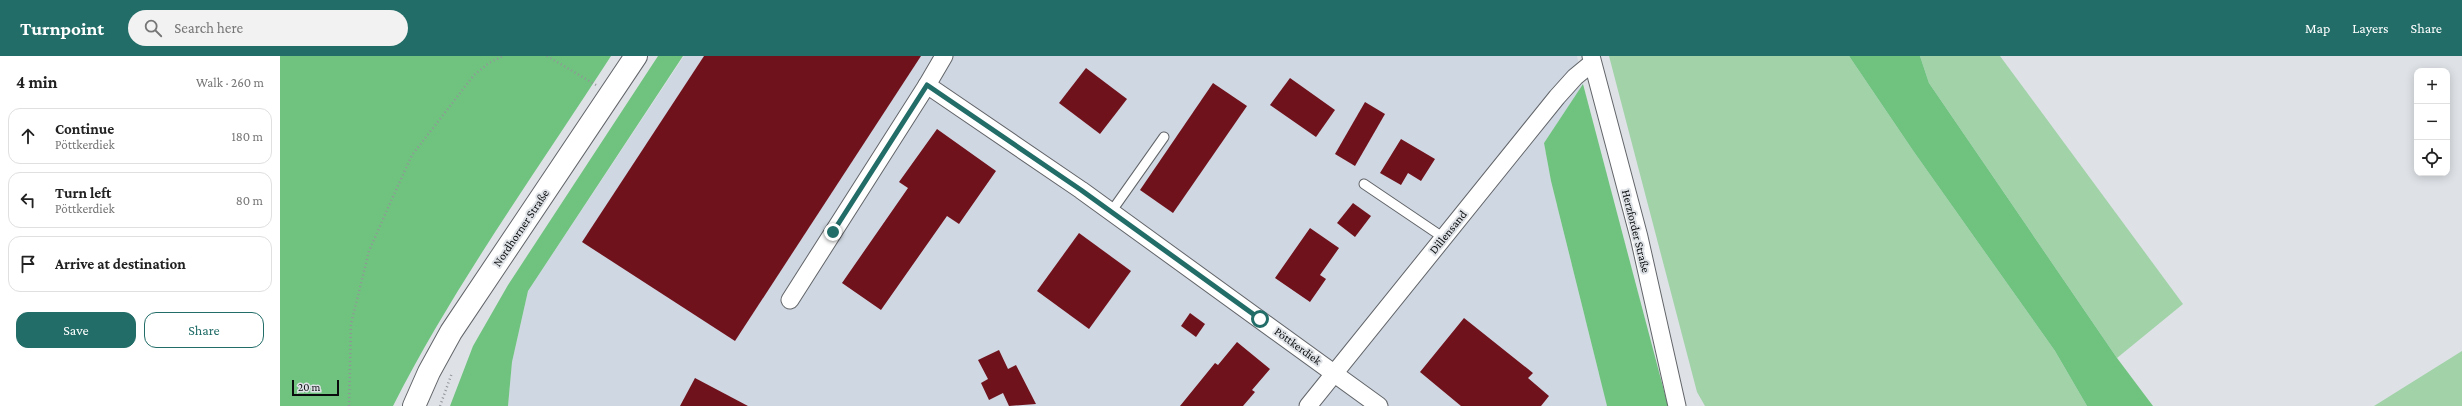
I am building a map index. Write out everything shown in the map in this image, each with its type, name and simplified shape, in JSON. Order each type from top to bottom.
[{"type":"main road","name":"Nordhorner Straße","points":[[414,406],[429,372],[451,332],[612,94],[636,56]]},
{"type":"street","points":[[790,300],[944,56]]},
{"type":"street","name":"Dillensand","points":[[1308,406],[1557,98],[1592,59]]},
{"type":"street","name":"Herzforder Straße","points":[[1592,59],[1639,237],[1677,406]]},
{"type":"street","name":"Pöttkerdiek","points":[[927,85],[1112,212],[1335,372],[1379,406]]},
{"type":"lane","points":[[1112,212],[1164,137]]},
{"type":"lane","points":[[1364,184],[1444,238]]},
{"type":"path","points":[[349,406],[351,324],[370,251],[391,201],[412,155],[435,125],[474,75],[489,63],[503,56]]},
{"type":"path","points":[[547,56],[612,94]]},
{"type":"shaded area","points":[[684,56],[1577,56],[1583,84],[1544,143],[1551,181],[1607,406],[508,406],[512,362],[528,291]]},
{"type":"green space","points":[[280,56],[611,56],[470,272],[417,361],[393,406],[280,406]]},
{"type":"green space","points":[[658,56],[683,56],[528,291],[512,362],[508,406],[450,406],[473,346],[508,285]]},
{"type":"green space","points":[[1609,56],[1849,56],[1914,152],[2055,351],[2087,406],[1705,406],[1697,392]]},
{"type":"green space","points":[[1849,56],[1920,56],[1929,83],[2117,358],[2153,406],[2087,406],[2055,351],[1914,152]]},
{"type":"green space","points":[[1920,56],[2000,56],[2183,304],[2117,358],[1929,83]]},
{"type":"green space","points":[[1583,84],[1668,406],[1607,406],[1551,181],[1544,143]]},
{"type":"green space","points":[[2462,351],[2462,406],[2374,406]]},
{"type":"building","points":[[704,56],[921,56],[735,341],[582,242]]},
{"type":"building","points":[[1086,68],[1127,99],[1100,134],[1059,103]]},
{"type":"building","points":[[1290,78],[1335,110],[1316,137],[1270,105]]},
{"type":"building","points":[[1213,83],[1247,106],[1173,213],[1140,190]]},
{"type":"building","points":[[1365,102],[1385,114],[1355,166],[1335,154]]},
{"type":"building","points":[[937,129],[996,171],[959,224],[947,216],[881,310],[842,283],[908,188],[899,182]]},
{"type":"building","points":[[1401,139],[1435,159],[1421,181],[1408,173],[1401,185],[1380,173]]},
{"type":"building","points":[[1353,203],[1371,216],[1355,237],[1337,223]]},
{"type":"building","points":[[1310,228],[1339,248],[1320,275],[1326,279],[1310,302],[1275,278]]},
{"type":"building","points":[[1079,233],[1131,271],[1089,329],[1037,291]]},
{"type":"building","points":[[1190,313],[1205,324],[1196,337],[1181,326]]},
{"type":"building","points":[[1464,318],[1533,373],[1528,378],[1549,396],[1541,406],[1461,406],[1420,372]]},
{"type":"building","points":[[1237,342],[1270,369],[1252,390],[1255,392],[1243,406],[1180,406],[1215,363],[1218,365]]},
{"type":"building","points":[[999,350],[1008,369],[1016,365],[1036,404],[1009,406],[1003,393],[989,400],[981,383],[988,379],[978,360]]},
{"type":"building","points":[[695,378],[748,406],[680,406]]},
{"type":"route","points":[[833,232],[927,85],[1081,190],[1260,319]]}]
